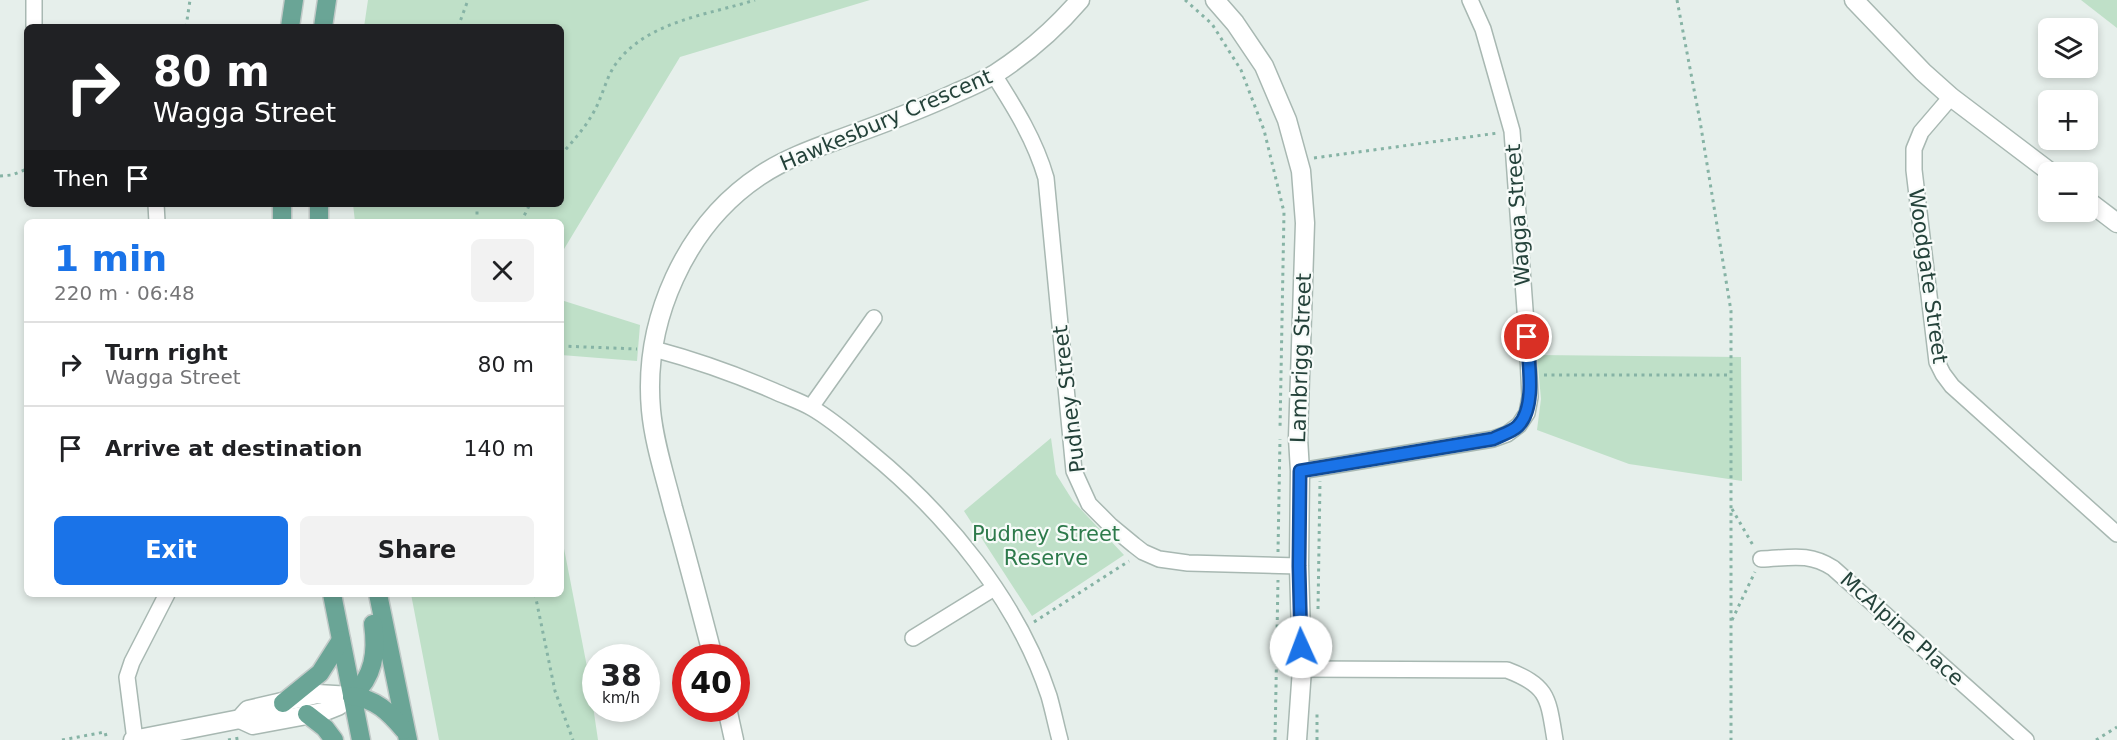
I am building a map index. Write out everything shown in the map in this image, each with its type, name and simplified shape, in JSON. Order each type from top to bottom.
[{"type":"main road","points":[[290,24],[294,0]]},
{"type":"main road","points":[[323,24],[327,0]]},
{"type":"main road","points":[[333,597],[361,740]]},
{"type":"main road","points":[[352,696],[367,680],[374,662],[376,643],[371,610],[373,597]]},
{"type":"main road","points":[[379,597],[407,736]]},
{"type":"main road","points":[[283,703],[320,673],[341,640]]},
{"type":"main road","points":[[352,696],[361,697],[381,706],[407,736]]},
{"type":"main road","points":[[307,714],[326,728],[334,740]]},
{"type":"street","points":[[34,0],[34,24]]},
{"type":"street","name":"Hawkesbury Crescent","points":[[710,644],[654,431],[650,381],[658,321],[672,281],[699,235],[741,190],[761,175],[786,161],[936,103],[994,75],[1060,22],[1080,0]]},
{"type":"street","name":"Lambrigg Street","points":[[1215,0],[1235,23],[1264,66],[1287,120],[1301,171],[1305,223],[1298,438],[1302,669],[1297,740]]},
{"type":"street","name":"Wagga Street","points":[[1300,471],[1493,439],[1519,426],[1527,413],[1530,398],[1529,375],[1512,131],[1486,39],[1470,0]]},
{"type":"street","points":[[1854,0],[1923,72],[1951,97],[2038,163]]},
{"type":"street","name":"Pudney Street","points":[[994,75],[1030,136],[1046,178],[1074,471],[1089,504],[1111,526],[1143,552],[1159,559],[1188,564],[1299,573]]},
{"type":"street","name":"Woodgate Street","points":[[1951,97],[1922,132],[1914,149],[1914,170],[1937,362],[1942,374],[1952,387],[2117,534]]},
{"type":"street","points":[[2098,209],[2117,223]]},
{"type":"street","points":[[811,407],[874,318]]},
{"type":"street","points":[[654,349],[735,375],[811,407],[893,471],[938,513],[960,538],[1020,631],[1049,696],[1060,740]]},
{"type":"street","name":"McAlpine Place","points":[[1761,559],[1806,557],[1819,559],[1833,568],[2026,740]]},
{"type":"street","points":[[913,638],[994,588]]},
{"type":"street","points":[[165,597],[132,662],[127,677],[134,740],[240,719],[253,725],[323,712],[338,706],[352,696]]},
{"type":"street","points":[[1302,669],[1507,670],[1536,683],[1545,695],[1550,709],[1555,740]]},
{"type":"street","points":[[240,719],[248,710],[317,694],[352,696]]},
{"type":"street","points":[[730,722],[734,740]]},
{"type":"path","points":[[186,24],[189,0]]},
{"type":"path","points":[[459,24],[468,0]]},
{"type":"path","points":[[564,151],[592,116],[608,78],[622,56],[663,28],[755,0]]},
{"type":"path","points":[[1185,0],[1212,24],[1241,70],[1264,130],[1284,212],[1275,740]]},
{"type":"path","points":[[1677,0],[1700,121],[1731,311],[1731,740]]},
{"type":"path","points":[[1272,164],[1512,131]]},
{"type":"path","points":[[0,176],[12,176],[24,170]]},
{"type":"path","points":[[564,346],[654,349]]},
{"type":"path","points":[[1529,375],[1731,375]]},
{"type":"path","points":[[1318,614],[1320,468]]},
{"type":"path","points":[[1020,631],[1143,552]]},
{"type":"path","points":[[1278,572],[1299,573],[1319,581]]},
{"type":"path","points":[[536,597],[555,692],[573,740]]},
{"type":"path","points":[[1317,705],[1317,740]]},
{"type":"path","points":[[2096,740],[2117,727]]},
{"type":"path","points":[[62,740],[105,732],[107,740]]},
{"type":"green space","points":[[368,0],[870,0],[680,57],[564,249],[564,219],[355,219],[353,207],[564,207],[564,24],[364,24]]},
{"type":"green space","points":[[2081,0],[2117,0],[2117,28]]},
{"type":"green space","points":[[564,301],[640,325],[637,361],[564,355]]},
{"type":"green space","points":[[1537,355],[1741,357],[1742,481],[1629,464],[1537,430],[1541,399]]},
{"type":"green space","name":"Pudney Street Reserve","points":[[1051,438],[1056,474],[1073,501],[1124,555],[1032,616],[964,511]]},
{"type":"green space","points":[[564,548],[583,644],[582,722],[595,722],[598,740],[439,740],[412,597],[564,597]]},
{"type":"route","points":[[1301,647],[1300,471],[1493,439],[1506,434],[1519,426],[1527,413],[1530,398],[1527,337]]}]
